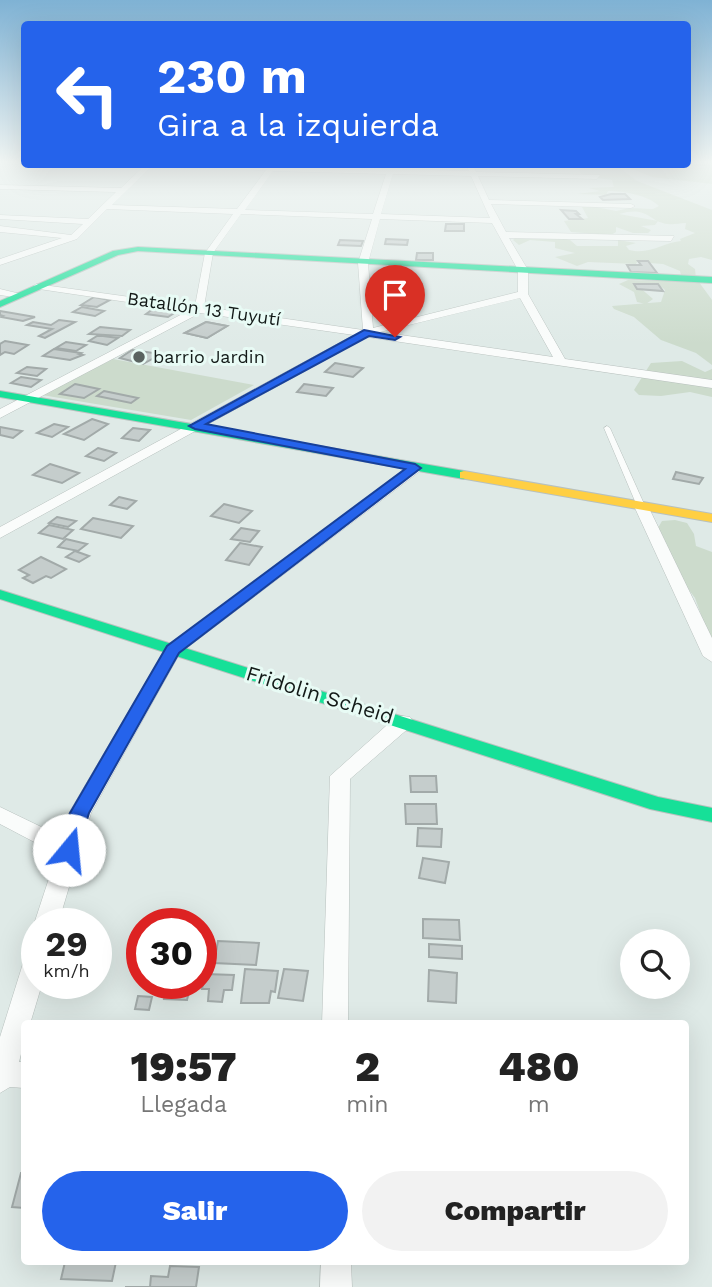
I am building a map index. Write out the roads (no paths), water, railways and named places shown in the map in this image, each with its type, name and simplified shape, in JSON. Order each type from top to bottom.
[{"type":"street","points":[[0,262],[74,237],[90,223]]},
{"type":"street","points":[[0,414],[199,309],[209,253],[232,223]]},
{"type":"street","points":[[368,332],[363,263],[375,223]]},
{"type":"street","points":[[496,223],[523,270],[523,295],[561,362]]},
{"type":"street","points":[[0,229],[74,237]]},
{"type":"street","points":[[503,235],[671,238]]},
{"type":"street","points":[[0,304],[116,253],[151,249],[363,263],[712,280]]},
{"type":"street","name":"Batallón 13 Tuyutí","points":[[39,286],[712,384]]},
{"type":"street","points":[[0,292],[20,295]]},
{"type":"street","points":[[0,533],[368,332],[523,295]]},
{"type":"street","points":[[0,394],[712,518]]},
{"type":"street","points":[[52,908],[80,813],[173,650],[415,468]]},
{"type":"street","points":[[641,506],[712,656]]},
{"type":"street","name":"Fridolin Scheid","points":[[0,594],[404,722]]},
{"type":"street","points":[[404,722],[657,804],[712,815]]},
{"type":"street","name":"Fridolin Scheid","points":[[335,1020],[340,775],[404,722]]},
{"type":"street","points":[[0,816],[69,850]]},
{"type":"street","points":[[21,1020],[26,999]]},
{"type":"street","points":[[7,1076],[21,1020]]},
{"type":"street","points":[[336,1265],[336,1287]]},
{"type":"lane","points":[[607,428],[641,506]]},
{"type":"place","name":"barrio Jardin","points":[[139,357]]}]
